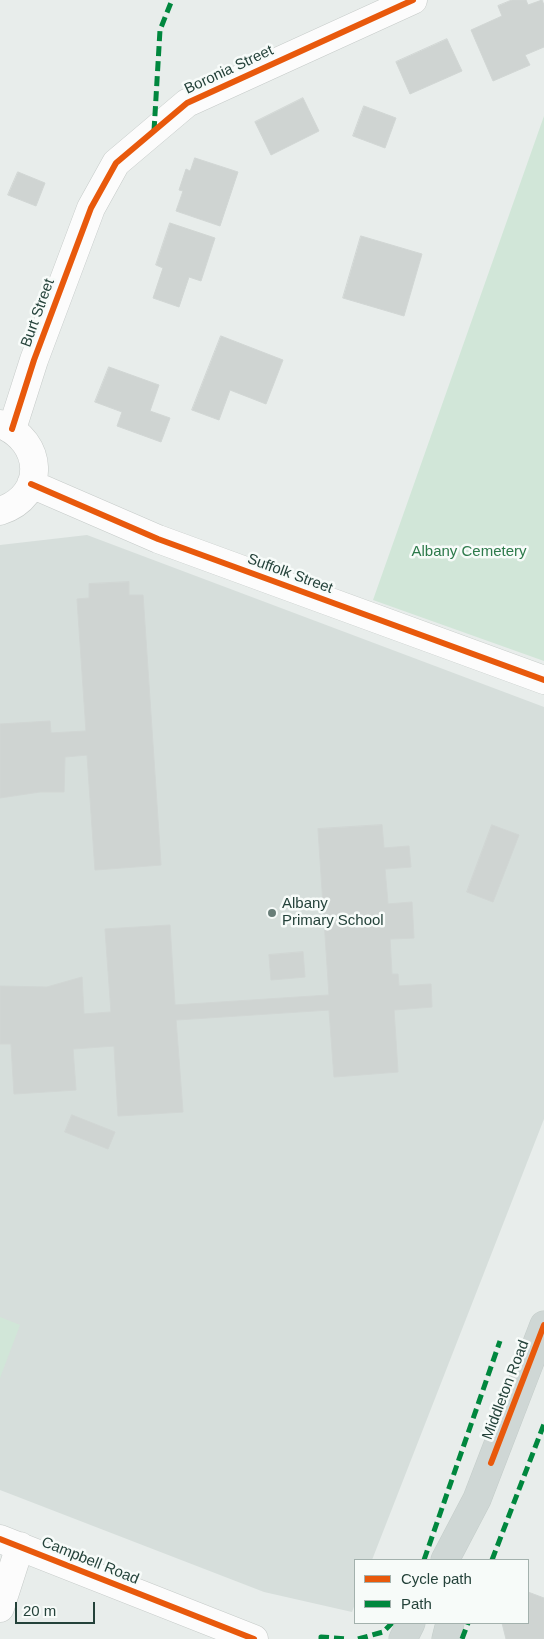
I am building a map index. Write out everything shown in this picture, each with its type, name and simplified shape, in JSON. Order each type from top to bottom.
[{"type":"main road","name":"Middleton Road","points":[[446,1559],[477,1500],[544,1325]]},
{"type":"main road","name":"Middleton Road","points":[[464,1559],[477,1500]]},
{"type":"main road","points":[[403,1639],[411,1624]]},
{"type":"main road","points":[[446,1639],[450,1624]]},
{"type":"street","name":"Boronia Street","points":[[91,208],[116,164],[187,103],[413,0]]},
{"type":"street","name":"Burt Street","points":[[6,426],[34,360],[91,208]]},
{"type":"street","points":[[0,511],[14,505],[24,496],[31,484],[34,459],[22,436],[6,426]]},
{"type":"street","name":"Suffolk Street","points":[[31,484],[158,539],[544,680]]},
{"type":"street","points":[[0,1608],[10,1543]]},
{"type":"street","name":"Campbell Road","points":[[10,1543],[254,1639]]},
{"type":"shaded area","name":"Albany Primary School","points":[[87,535],[544,707],[544,1119],[372,1559],[354,1559],[354,1607],[352,1612],[264,1592],[0,1490],[0,545]]},
{"type":"green space","name":"Albany Cemetery","points":[[544,116],[544,661],[373,600]]},
{"type":"green space","points":[[0,1317],[20,1325],[0,1378]]},
{"type":"building","points":[[512,0],[526,0],[528,5],[542,0],[544,5],[544,47],[525,55],[530,65],[493,81],[471,30],[502,16],[498,6]]},
{"type":"building","points":[[447,39],[462,71],[410,94],[396,62]]},
{"type":"building","points":[[303,98],[319,131],[271,155],[255,122]]},
{"type":"building","points":[[364,106],[396,118],[385,148],[353,136]]},
{"type":"building","points":[[195,158],[238,172],[220,226],[176,211],[183,191],[179,190],[186,169],[190,171]]},
{"type":"building","points":[[18,172],[45,183],[36,206],[8,195]]},
{"type":"building","points":[[170,223],[215,238],[201,281],[189,277],[179,307],[153,298],[163,268],[156,265]]},
{"type":"building","points":[[361,236],[422,254],[404,316],[343,298]]},
{"type":"building","points":[[221,336],[283,360],[266,404],[230,390],[219,420],[192,410]]},
{"type":"building","points":[[109,367],[159,385],[150,411],[170,418],[161,442],[117,426],[122,412],[95,402]]},
{"type":"building","points":[[129,582],[129,595],[143,595],[161,865],[95,870],[87,755],[65,757],[64,792],[40,792],[0,798],[0,724],[50,721],[51,733],[86,731],[77,599],[89,598],[89,584]]},
{"type":"building","points":[[382,825],[384,848],[409,846],[411,867],[385,869],[388,904],[412,902],[414,938],[390,939],[392,974],[398,974],[399,986],[431,984],[432,1007],[394,1010],[398,1072],[334,1077],[329,1010],[176,1020],[183,1112],[118,1116],[114,1046],[73,1049],[76,1090],[14,1094],[11,1044],[0,1044],[0,986],[47,987],[82,977],[84,1014],[111,1012],[105,929],[170,925],[175,1005],[329,995],[318,829]]},
{"type":"building","points":[[492,825],[519,835],[493,902],[467,892]]},
{"type":"building","points":[[303,952],[305,977],[271,980],[269,955]]},
{"type":"building","points":[[72,1115],[115,1132],[108,1149],[65,1132]]},
{"type":"building","points":[[529,1592],[544,1598],[544,1639],[506,1639],[502,1624],[529,1624]]},
{"type":"marked path","points":[[154,131],[160,30],[172,0]]},
{"type":"marked path","points":[[424,1559],[500,1341]]},
{"type":"marked path","points":[[492,1559],[544,1424]]},
{"type":"marked path","points":[[358,1639],[383,1632],[391,1624]]},
{"type":"marked path","points":[[462,1639],[468,1624]]},
{"type":"marked path","points":[[321,1639],[321,1637],[347,1639]]},
{"type":"cycle path","points":[[12,429],[34,360],[91,208],[116,163],[187,103],[413,0]]},
{"type":"cycle path","points":[[31,484],[158,539],[544,680]]},
{"type":"cycle path","points":[[491,1463],[544,1325]]},
{"type":"cycle path","points":[[0,1539],[254,1639]]},
{"type":"place","name":"Albany Primary School","points":[[272,913]]}]
